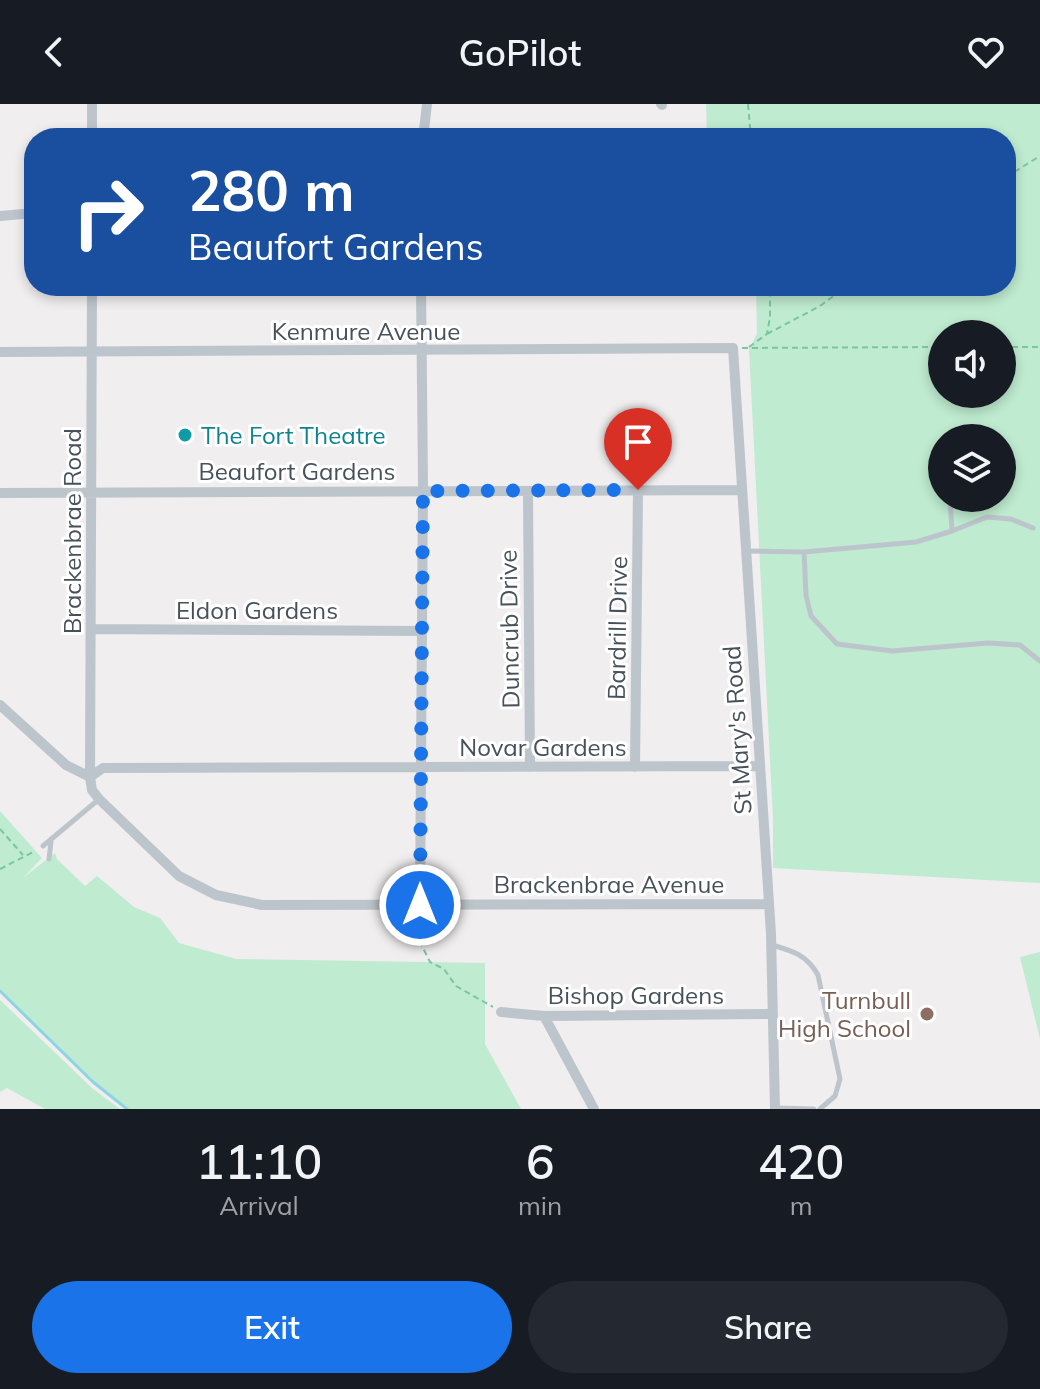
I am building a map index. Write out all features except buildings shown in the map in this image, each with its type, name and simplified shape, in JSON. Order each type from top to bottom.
[{"type":"street","points":[[92,104],[92,128]]},
{"type":"street","points":[[424,128],[427,104]]},
{"type":"street","points":[[0,216],[24,214]]},
{"type":"street","name":"Brackenbrae Road","points":[[90,777],[92,296]]},
{"type":"street","points":[[420,905],[421,296]]},
{"type":"street","name":"Kenmure Avenue","points":[[0,352],[733,348]]},
{"type":"street","name":"St Mary's Road","points":[[733,348],[769,904],[774,1108]]},
{"type":"street","name":"Bardrill Drive","points":[[635,767],[638,490]]},
{"type":"street","name":"Beaufort Gardens","points":[[0,493],[742,490]]},
{"type":"street","name":"Duncrub Drive","points":[[528,491],[530,767]]},
{"type":"street","name":"Eldon Gardens","points":[[92,629],[422,631]]},
{"type":"street","points":[[0,705],[66,765],[90,777]]},
{"type":"street","name":"Novar Gardens","points":[[90,777],[103,768],[759,766]]},
{"type":"street","name":"Brackenbrae Avenue","points":[[90,777],[92,790],[99,799],[179,876],[216,895],[262,905],[769,904]]},
{"type":"street","name":"Bishop Gardens","points":[[501,1012],[544,1016],[772,1014]]},
{"type":"street","points":[[544,1016],[594,1109]]},
{"type":"lane","points":[[951,512],[952,531]]},
{"type":"lane","points":[[746,551],[804,552],[916,542],[987,517],[1011,519],[1033,528]]},
{"type":"lane","points":[[804,552],[806,595],[811,616],[837,644],[892,651],[988,643],[1020,645],[1040,661]]},
{"type":"lane","points":[[43,846],[99,799]]},
{"type":"lane","points":[[49,859],[51,841]]},
{"type":"lane","points":[[771,944],[798,953],[811,962],[818,975],[840,1079],[835,1096],[820,1109]]},
{"type":"lane","points":[[774,1108],[814,1109]]},
{"type":"path","points":[[748,104],[750,128]]},
{"type":"path","points":[[1016,171],[1040,156]]},
{"type":"path","points":[[767,334],[770,296]]},
{"type":"path","points":[[747,348],[834,296]]},
{"type":"path","points":[[733,348],[928,347]]},
{"type":"path","points":[[1016,347],[1040,347]]},
{"type":"path","points":[[0,829],[24,857]]},
{"type":"path","points":[[0,869],[43,846]]},
{"type":"path","points":[[402,905],[430,962],[444,969],[456,986],[501,1012]]},
{"type":"green space","points":[[706,104],[1040,104],[1040,883],[773,868],[749,349],[757,334],[756,296],[1016,296],[1016,128],[707,128]]},
{"type":"green space","points":[[0,811],[42,858],[23,878],[55,853],[57,859],[85,886],[97,876],[134,907],[160,918],[179,943],[236,959],[485,963],[485,1044],[521,1109],[125,1109],[0,991]]},
{"type":"green space","points":[[1040,952],[1040,1039],[1020,957]]},
{"type":"green space","points":[[0,1000],[92,1088],[120,1109],[45,1109],[7,1088],[0,1092]]},
{"type":"waterway","points":[[0,991],[93,1082],[127,1109]]},
{"type":"place","name":"The Fort Theatre","points":[[185,435]]},
{"type":"place","name":"Turnbull High School","points":[[927,1014]]},
{"type":"route","points":[[420,905],[423,491],[638,490]]}]
